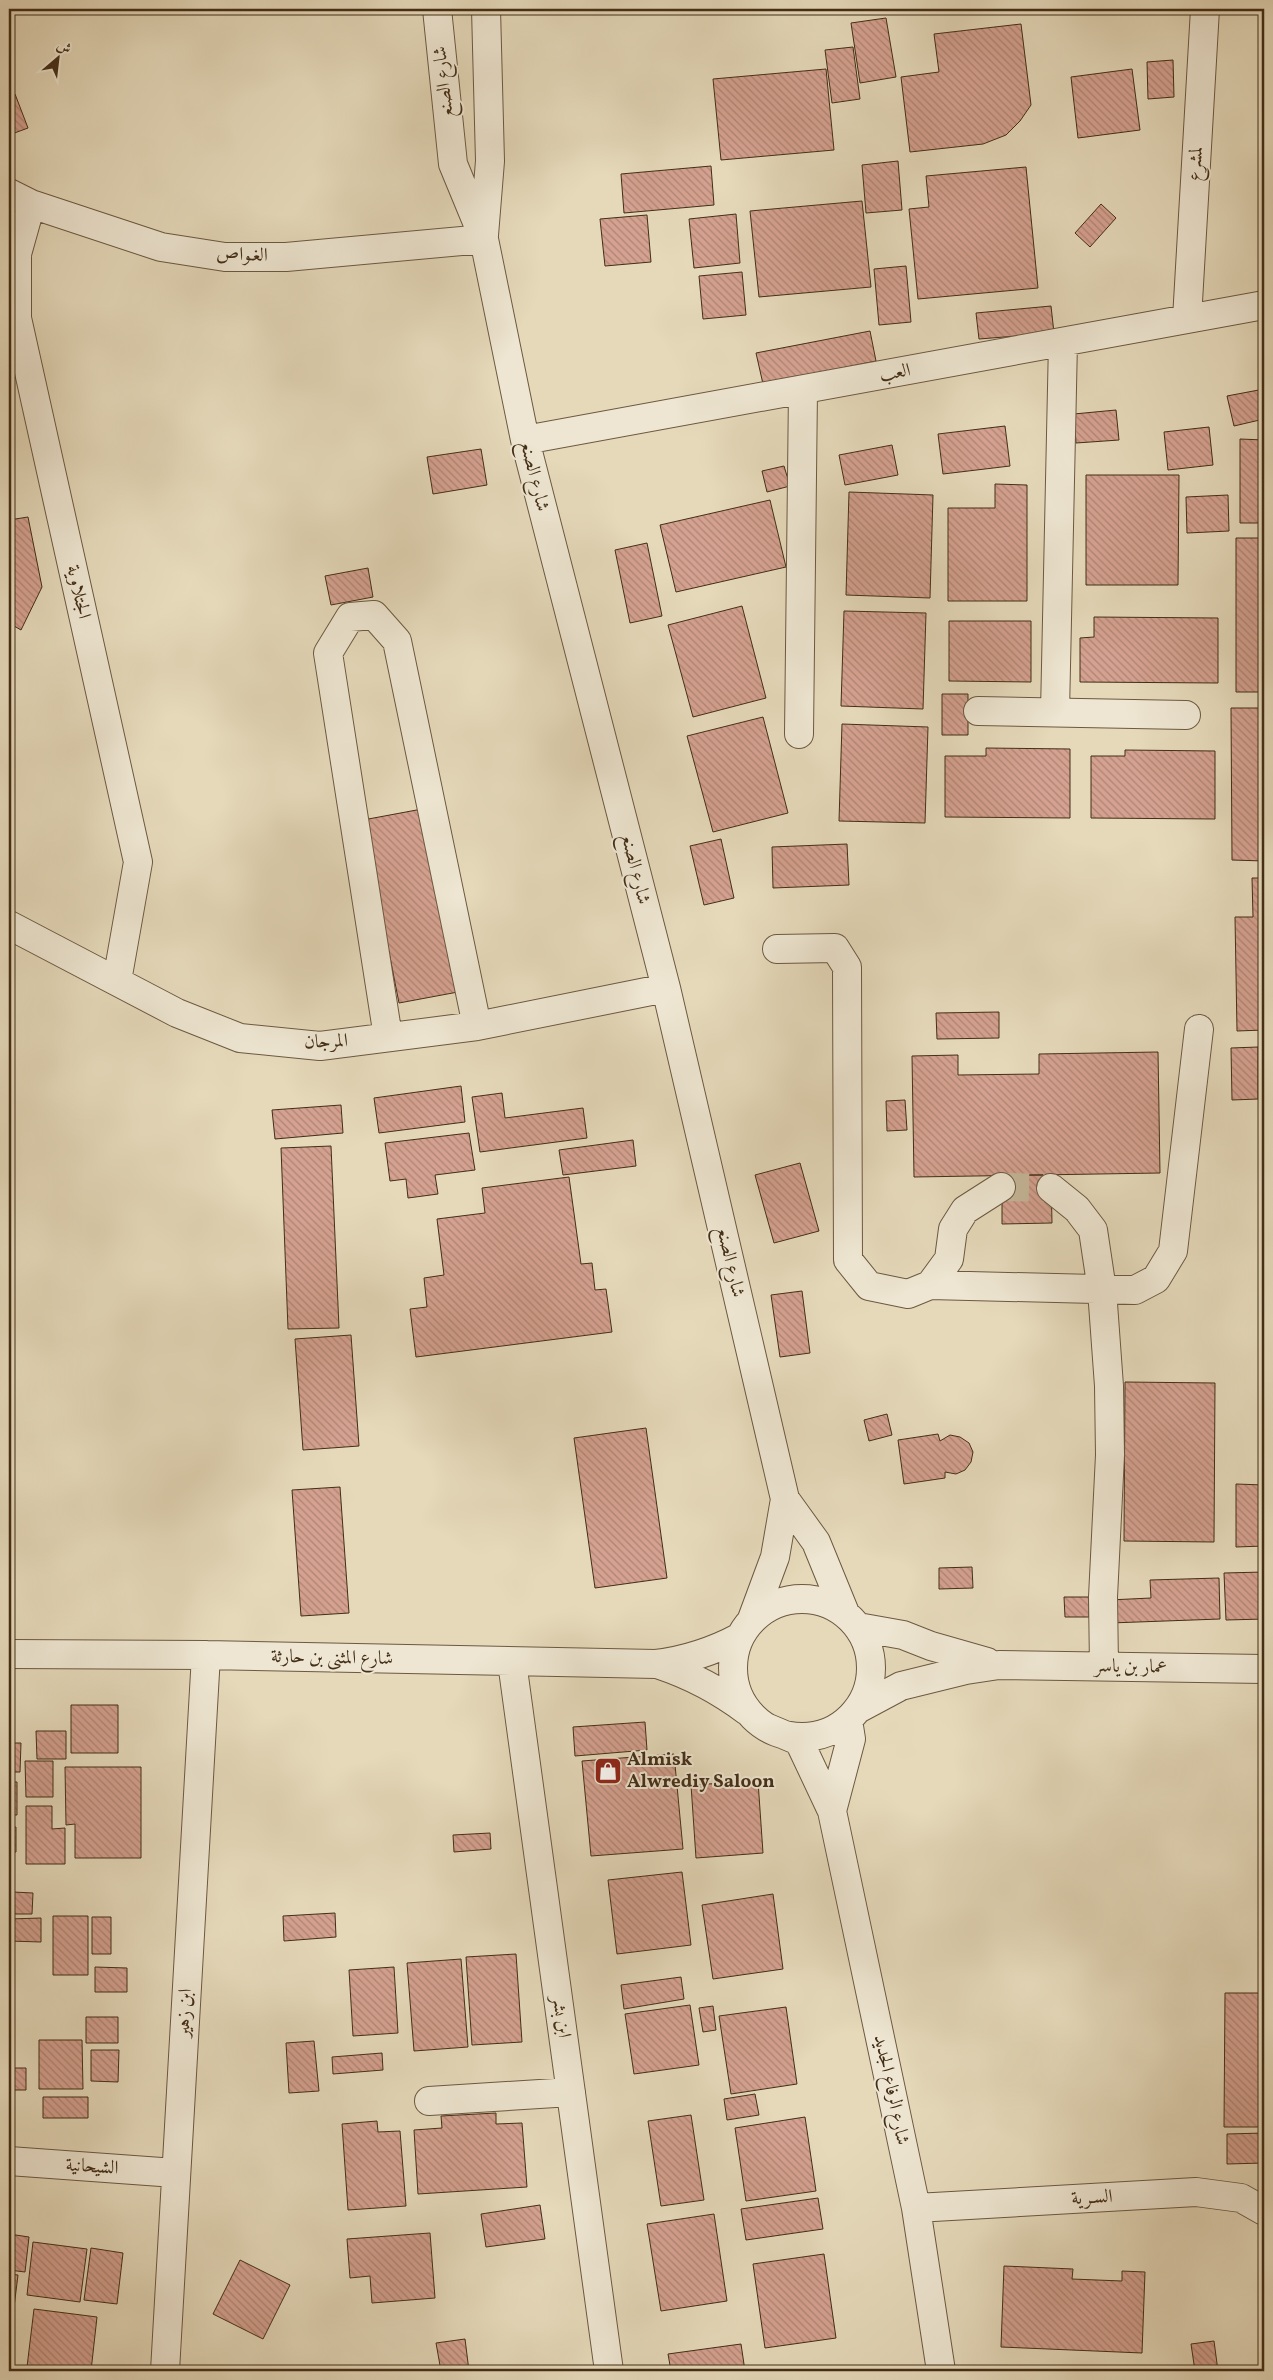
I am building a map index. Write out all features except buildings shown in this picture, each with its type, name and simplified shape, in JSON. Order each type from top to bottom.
[{"type":"street","name":"شارع الصنع","points":[[437,9],[453,164],[484,239],[525,440],[666,988],[785,1499],[816,1542],[852,1620],[867,1642],[871,1660],[871,1677],[866,1694],[853,1714]]},
{"type":"street","name":"شارع الصنع","points":[[484,239],[490,161],[486,9]]},
{"type":"street","name":"لمشرع","points":[[1187,319],[1205,9]]},
{"type":"street","name":"الغـواص","points":[[20,198],[161,247],[225,257],[286,257],[484,239]]},
{"type":"street","name":"الجتلاوية","points":[[20,198],[17,254],[18,318],[138,862],[117,980]]},
{"type":"street","name":"العب","points":[[525,440],[1264,305]]},
{"type":"street","points":[[1055,712],[1063,342]]},
{"type":"street","points":[[799,734],[803,390]]},
{"type":"street","points":[[388,1037],[328,653],[350,618],[374,615],[397,641],[477,1026]]},
{"type":"street","points":[[978,711],[1186,715]]},
{"type":"street","name":"المرجان","points":[[9,924],[177,1013],[240,1038],[320,1046],[477,1026],[666,988]]},
{"type":"street","points":[[777,949],[835,948],[847,967],[848,1260],[869,1286],[908,1294],[930,1285],[1135,1290],[1156,1279],[1173,1251],[1199,1029]]},
{"type":"street","points":[[930,1285],[949,1259],[953,1229],[965,1210],[1001,1187]]},
{"type":"street","points":[[1051,1188],[1077,1209],[1093,1230],[1102,1290],[1109,1386],[1110,1455],[1103,1597],[1104,1666]]},
{"type":"street","name":"شارع الصنع","points":[[760,1722],[740,1698],[734,1678],[733,1657],[775,1557],[785,1499]]},
{"type":"street","name":"عمار بن ياسر","points":[[746,1628],[768,1607],[788,1600],[808,1598],[828,1603],[852,1620],[903,1635],[958,1655],[999,1665]]},
{"type":"street","name":"شارع المثنى بن حارثة","points":[[9,1654],[206,1655],[656,1664],[685,1660],[713,1651],[746,1628]]},
{"type":"street","name":"ابن زهير","points":[[165,2371],[206,1655]]},
{"type":"street","name":"ابن بشر","points":[[512,1662],[609,2371]]},
{"type":"street","name":"شارع المثنى بن حارثة","points":[[656,1664],[691,1675],[723,1693],[760,1722]]},
{"type":"street","name":"عمار بن ياسر","points":[[760,1722],[788,1736],[810,1736],[830,1732],[853,1714],[901,1686],[966,1670],[999,1665],[1264,1669]]},
{"type":"street","name":"شارع الرفاع الجديد","points":[[832,1811],[851,1739],[853,1714]]},
{"type":"street","name":"شارع الرفاع الجديد","points":[[760,1722],[799,1741],[832,1811],[916,2208],[941,2371]]},
{"type":"street","points":[[429,2101],[571,2092]]},
{"type":"street","name":"الشيحانية","points":[[9,2161],[176,2173]]},
{"type":"street","name":"السـرية","points":[[916,2208],[1196,2192],[1241,2198],[1264,2211]]},
{"type":"tunnel","points":[[1001,1187],[1051,1188]]},
{"type":"place","name":"Almisk Alwrediy Saloon","points":[[608,1771]]}]
